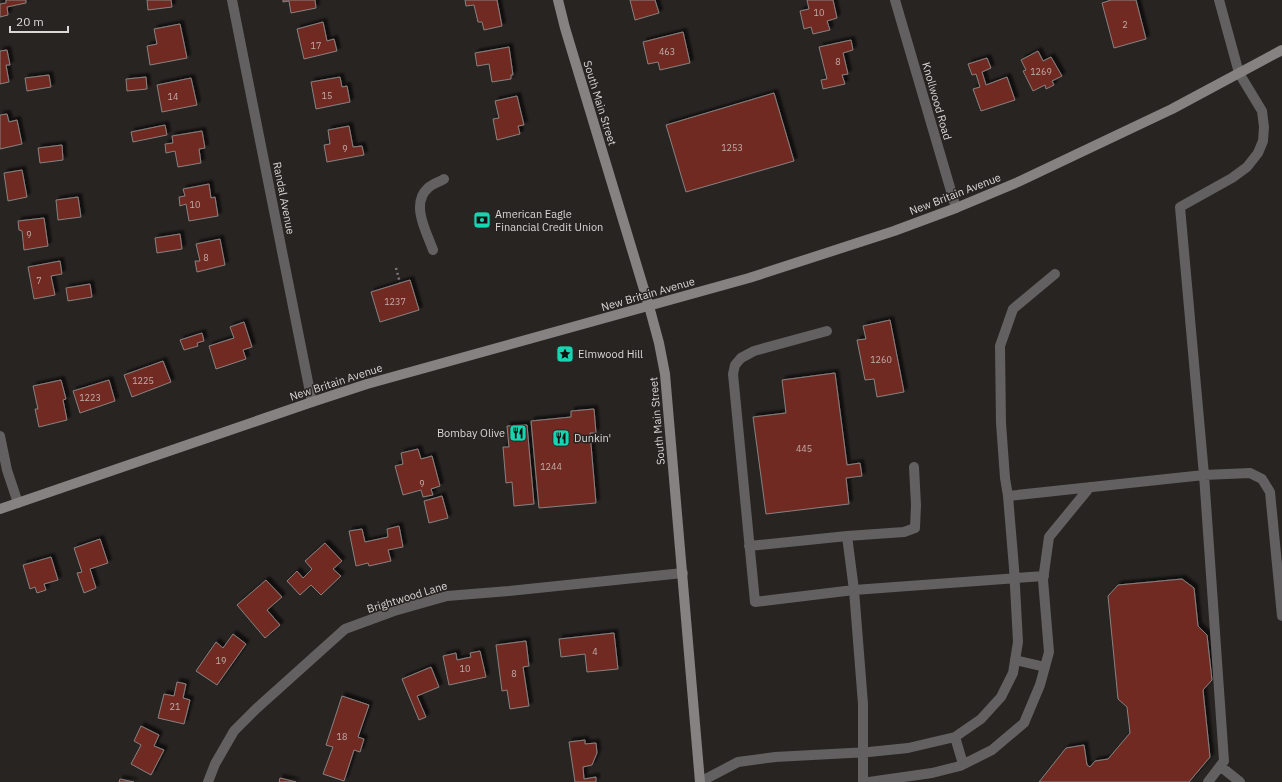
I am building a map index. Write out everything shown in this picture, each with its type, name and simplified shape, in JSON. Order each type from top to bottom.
[{"type":"main road","name":"South Main Street","points":[[558,0],[659,343],[664,374],[701,782]]},
{"type":"main road","name":"New Britain Avenue","points":[[0,510],[312,402],[417,370],[749,278],[894,231],[956,208],[1018,182],[1166,112],[1282,50]]},
{"type":"street","name":"Randal Avenue","points":[[232,0],[312,402]]},
{"type":"street","name":"Knollwood Road","points":[[895,0],[956,208]]},
{"type":"street","points":[[1208,782],[1224,761],[1204,475],[1180,207],[1232,178],[1247,167],[1258,153],[1263,141],[1264,127],[1262,111],[1239,73],[1219,0]]},
{"type":"street","points":[[433,250],[420,213],[420,202],[427,189],[444,179]]},
{"type":"street","points":[[701,782],[738,762],[775,757],[863,753],[908,748],[955,737],[981,719],[1001,697],[1014,673],[1018,642],[1015,577],[1008,496],[1004,478],[1001,423],[1000,346],[1013,309],[1055,274]]},
{"type":"street","points":[[827,331],[754,351],[741,358],[735,365],[733,374],[755,602],[854,590],[1044,576]]},
{"type":"street","points":[[0,436],[7,470],[18,503]]},
{"type":"street","points":[[749,546],[904,532],[915,528],[916,505],[914,467]]},
{"type":"street","points":[[1008,496],[1204,475],[1250,473],[1262,479],[1270,492],[1282,616]]},
{"type":"street","points":[[869,782],[932,773],[963,764],[992,750],[1024,723],[1040,686],[1049,652],[1044,576],[1049,537],[1090,487]]},
{"type":"street","points":[[847,536],[854,590],[863,704],[863,782]]},
{"type":"street","name":"Brightwood Lane","points":[[208,782],[215,764],[234,731],[256,709],[345,629],[394,611],[447,596],[683,573]]},
{"type":"street","points":[[1015,660],[1045,668]]},
{"type":"street","points":[[955,737],[963,764]]},
{"type":"street","points":[[1220,766],[1240,782]]},
{"type":"path","points":[[396,268],[400,283]]},
{"type":"building","points":[[6,0],[26,0],[26,3],[7,7],[8,15],[0,17],[0,4],[6,3]]},
{"type":"building","points":[[147,0],[171,0],[172,7],[148,10]]},
{"type":"building","points":[[283,0],[315,0],[316,8],[291,13],[289,1],[283,2]]},
{"type":"building","points":[[465,0],[497,0],[502,26],[484,30],[482,22],[478,22],[474,5],[466,6]]},
{"type":"building","points":[[630,0],[655,0],[659,13],[635,20]]},
{"type":"building","points":[[807,0],[833,0],[837,18],[827,21],[830,30],[813,34],[811,27],[804,29],[800,11],[809,9]]},
{"type":"building","points":[[1111,0],[1136,0],[1146,39],[1114,48],[1102,3]]},
{"type":"building","points":[[323,22],[327,41],[334,39],[337,51],[304,59],[297,29]]},
{"type":"building","points":[[180,24],[187,58],[150,65],[147,46],[157,44],[154,29]]},
{"type":"building","points":[[683,32],[690,63],[660,70],[658,62],[648,64],[643,42]]},
{"type":"building","points":[[851,40],[853,50],[843,53],[848,74],[842,75],[845,84],[823,89],[821,80],[827,79],[819,47]]},
{"type":"building","points":[[509,47],[513,75],[511,75],[511,79],[492,82],[489,64],[477,66],[475,53]]},
{"type":"building","points":[[7,50],[10,65],[6,65],[9,82],[0,84],[0,51]]},
{"type":"building","points":[[1038,51],[1043,61],[1051,57],[1062,76],[1052,81],[1054,85],[1046,89],[1045,85],[1033,91],[1023,71],[1026,70],[1021,60]]},
{"type":"building","points":[[987,58],[991,68],[982,72],[986,85],[1007,77],[1015,100],[981,111],[973,89],[980,87],[976,74],[972,75],[968,64]]},
{"type":"building","points":[[49,75],[51,87],[27,91],[25,78]]},
{"type":"building","points":[[146,77],[147,89],[127,91],[126,79]]},
{"type":"building","points":[[340,77],[342,87],[347,86],[350,102],[316,109],[311,82]]},
{"type":"building","points":[[191,78],[197,105],[162,112],[157,85]]},
{"type":"building","points":[[774,93],[794,161],[686,192],[666,125]]},
{"type":"building","points":[[517,96],[524,125],[518,126],[520,134],[497,140],[493,119],[499,118],[495,101]]},
{"type":"building","points":[[7,114],[9,122],[17,120],[22,144],[0,149],[0,115]]},
{"type":"building","points":[[165,125],[167,135],[133,142],[131,132]]},
{"type":"building","points":[[349,126],[353,147],[362,146],[364,155],[327,162],[324,145],[330,144],[328,130]]},
{"type":"building","points":[[202,131],[205,148],[199,149],[201,163],[178,167],[175,151],[166,153],[165,144],[173,143],[172,136]]},
{"type":"building","points":[[62,145],[63,160],[40,163],[38,148]]},
{"type":"building","points":[[22,170],[27,197],[8,201],[4,173]]},
{"type":"building","points":[[209,184],[211,198],[215,197],[218,216],[189,221],[186,204],[180,206],[179,197],[185,196],[183,189]]},
{"type":"building","points":[[78,197],[81,217],[58,220],[56,200]]},
{"type":"building","points":[[44,218],[48,246],[24,250],[22,231],[19,230],[18,221]]},
{"type":"building","points":[[180,234],[182,249],[157,253],[155,238]]},
{"type":"building","points":[[220,239],[225,265],[197,272],[195,261],[200,261],[196,244]]},
{"type":"building","points":[[60,261],[62,274],[51,276],[55,295],[34,299],[28,267]]},
{"type":"building","points":[[410,280],[419,310],[380,322],[371,292]]},
{"type":"building","points":[[90,284],[92,297],[68,301],[66,288]]},
{"type":"building","points":[[890,320],[904,392],[877,397],[874,379],[865,380],[857,340],[866,339],[863,326]]},
{"type":"building","points":[[244,322],[252,347],[243,350],[246,359],[216,369],[209,346],[234,338],[230,327]]},
{"type":"building","points":[[202,333],[204,341],[197,343],[198,346],[184,350],[180,340]]},
{"type":"building","points":[[163,361],[171,382],[132,397],[124,375]]},
{"type":"building","points":[[835,373],[847,465],[860,463],[862,476],[846,478],[849,504],[766,514],[753,417],[786,413],[782,380]]},
{"type":"building","points":[[61,380],[66,399],[63,400],[67,420],[39,427],[35,409],[38,409],[33,386]]},
{"type":"building","points":[[109,380],[115,401],[80,413],[73,391]]},
{"type":"building","points":[[594,409],[596,433],[590,433],[596,503],[539,508],[531,421],[571,417],[571,411]]},
{"type":"building","points":[[527,425],[534,504],[514,506],[512,482],[506,483],[503,447],[509,447],[507,426]]},
{"type":"building","points":[[418,449],[421,459],[432,456],[440,486],[431,489],[433,495],[423,497],[421,490],[403,495],[395,466],[403,464],[401,453]]},
{"type":"building","points":[[442,496],[448,518],[429,523],[424,501]]},
{"type":"building","points":[[399,526],[403,547],[388,550],[391,561],[369,566],[368,563],[356,566],[349,531],[362,529],[365,542],[388,537],[387,529]]},
{"type":"building","points":[[100,539],[108,563],[90,569],[96,588],[84,593],[77,573],[82,572],[74,548]]},
{"type":"building","points":[[325,543],[342,561],[333,569],[341,576],[321,595],[311,585],[300,595],[287,581],[297,571],[303,578],[312,569],[305,561]]},
{"type":"building","points":[[51,557],[58,580],[44,584],[46,590],[37,593],[35,587],[30,589],[23,565]]},
{"type":"building","points":[[1182,579],[1194,588],[1198,626],[1207,635],[1212,680],[1203,690],[1210,757],[1189,782],[1039,782],[1066,748],[1084,745],[1087,765],[1090,767],[1095,761],[1108,759],[1130,733],[1127,707],[1118,699],[1108,596],[1118,585]]},
{"type":"building","points":[[266,580],[282,597],[267,610],[280,625],[265,638],[237,605]]},
{"type":"building","points":[[614,633],[618,669],[587,672],[585,654],[561,657],[559,639]]},
{"type":"building","points":[[233,634],[246,644],[217,685],[196,671],[216,642],[223,648]]},
{"type":"building","points":[[526,641],[529,666],[523,667],[529,706],[510,709],[507,690],[502,691],[496,645]]},
{"type":"building","points":[[480,651],[486,677],[449,685],[443,656],[456,653],[457,660],[471,657],[470,653]]},
{"type":"building","points":[[431,667],[439,687],[417,696],[426,717],[419,720],[402,679]]},
{"type":"building","points":[[177,682],[186,684],[183,698],[190,700],[184,724],[158,718],[164,694],[174,696]]},
{"type":"building","points":[[342,696],[369,705],[358,737],[364,739],[360,752],[354,750],[344,781],[323,774],[333,747],[326,745]]},
{"type":"building","points":[[141,726],[159,735],[154,746],[164,750],[151,775],[131,764],[141,745],[134,741]]},
{"type":"building","points":[[585,740],[585,744],[596,743],[597,753],[592,765],[583,767],[584,779],[596,777],[596,782],[575,782],[569,742]]},
{"type":"building","points":[[280,778],[296,782],[279,782]]},
{"type":"building","points":[[120,779],[134,782],[119,782]]},
{"type":"place","name":"American Eagle Financial Credit Union","points":[[482,220]]},
{"type":"place","name":"Elmwood Hill","points":[[565,354]]},
{"type":"place","name":"Bombay Olive","points":[[518,433]]},
{"type":"place","name":"Dunkin'","points":[[561,438]]}]
